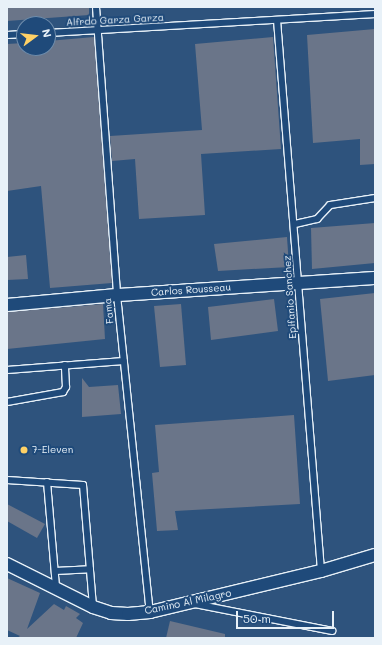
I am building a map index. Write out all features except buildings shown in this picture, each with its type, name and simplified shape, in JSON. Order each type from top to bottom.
[{"type":"street","name":"Carlos Rousseau","points":[[7,305],[117,295],[375,278]]},
{"type":"street","name":"Camino Al Milagro","points":[[7,564],[93,607],[111,613],[150,612],[321,571],[375,555]]},
{"type":"lane","name":"Fama","points":[[96,7],[117,295],[150,612]]},
{"type":"lane","name":"Alfrdo Garza Garza","points":[[56,33],[375,14]]},
{"type":"lane","name":"Epifanio Sanchez","points":[[278,20],[321,571]]},
{"type":"lane","points":[[294,224],[317,219],[330,205],[375,198]]},
{"type":"lane","points":[[7,370],[124,361]]},
{"type":"lane","points":[[7,402],[63,392],[66,387],[65,365]]},
{"type":"lane","points":[[7,480],[47,482],[84,487],[93,607]]},
{"type":"lane","points":[[47,482],[56,589]]},
{"type":"lane","points":[[55,571],[90,569]]},
{"type":"lane","points":[[189,603],[332,631]]},
{"type":"place","name":"7-Eleven","points":[[24,450]]}]
